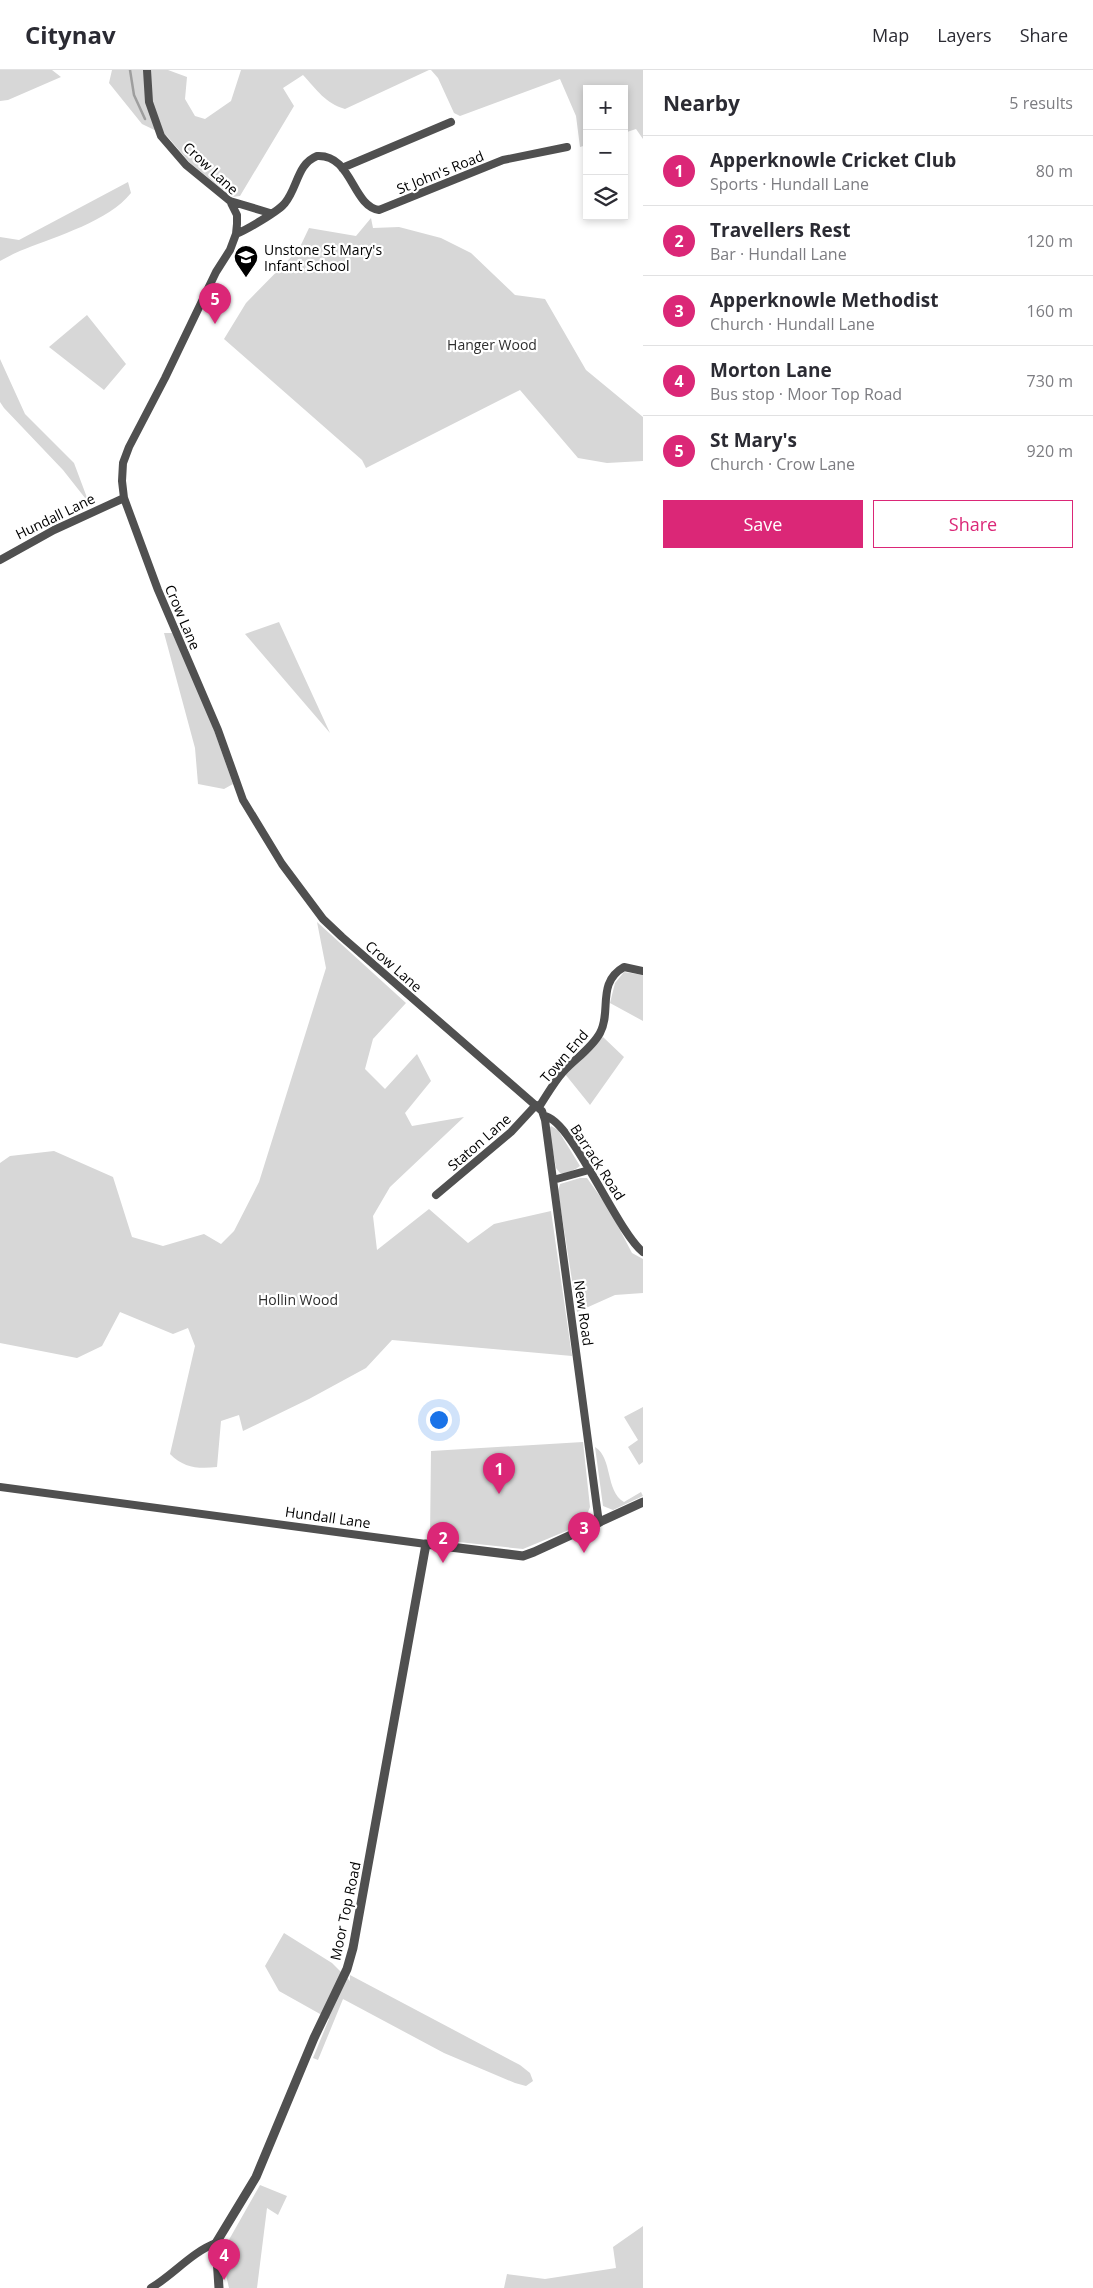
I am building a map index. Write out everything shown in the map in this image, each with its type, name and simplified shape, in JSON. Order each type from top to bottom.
[{"type":"street","name":"Crow Lane","points":[[147,70],[148,102],[161,136],[186,165],[230,201],[237,215],[236,234],[166,378],[128,447],[123,463],[122,481],[124,498],[158,590],[218,730],[238,788],[282,864],[324,919],[342,937],[538,1106]]},
{"type":"street","points":[[342,168],[451,122]]},
{"type":"street","name":"St John's Road","points":[[236,234],[284,205],[300,172],[310,159],[325,156],[332,158],[342,168],[367,205],[379,210],[503,160],[568,147]]},
{"type":"street","points":[[230,201],[270,213]]},
{"type":"street","name":"Hundall Lane","points":[[0,560],[54,530],[124,498]]},
{"type":"street","name":"Town End","points":[[538,1106],[562,1072],[595,1041],[601,1032],[605,998],[610,982],[619,970],[624,967],[643,971]]},
{"type":"street","name":"New Road","points":[[538,1106],[544,1116],[599,1522]]},
{"type":"street","name":"Staton Lane","points":[[436,1196],[511,1132],[538,1106]]},
{"type":"street","name":"Barrack Road","points":[[544,1116],[552,1118],[562,1129],[631,1240],[643,1252]]},
{"type":"street","points":[[553,1180],[589,1170]]},
{"type":"street","name":"Hundall Lane","points":[[0,1487],[522,1556],[643,1502]]},
{"type":"street","name":"Moor Top Road","points":[[216,2243],[256,2177],[314,2038],[347,1969],[353,1948],[392,1742],[426,1544]]},
{"type":"street","points":[[151,2288],[168,2278],[202,2248],[216,2243],[219,2288]]},
{"type":"green space","points":[[0,70],[52,70],[61,77],[8,100],[0,101]]},
{"type":"green space","points":[[112,70],[168,70],[187,77],[185,99],[195,116],[205,119],[231,101],[241,70],[429,70],[345,109],[327,100],[303,75],[283,88],[294,106],[240,196],[232,197],[190,163],[167,136],[142,124],[109,83]]},
{"type":"green space","points":[[431,70],[643,70],[643,139],[636,129],[628,132],[628,85],[583,85],[583,146],[580,147],[576,116],[560,79],[460,116],[454,113],[438,78]]},
{"type":"green space","points":[[128,182],[131,193],[110,212],[82,227],[0,261],[0,237],[19,240]]},
{"type":"green space","name":"Hanger Wood","points":[[371,218],[373,228],[399,227],[441,238],[471,253],[515,295],[545,299],[586,370],[643,417],[643,461],[607,463],[578,458],[520,390],[366,468],[362,460],[224,339],[246,303],[299,249],[309,228],[356,236]]},
{"type":"green space","points":[[87,315],[126,364],[104,390],[49,347]]},
{"type":"green space","points":[[0,359],[25,414],[74,463],[89,503],[63,470],[0,402]]},
{"type":"green space","points":[[279,622],[330,733],[245,634]]},
{"type":"green space","points":[[164,633],[172,633],[200,691],[233,784],[224,789],[198,784],[195,748]]},
{"type":"green space","name":"Hollin Wood","points":[[317,922],[406,1003],[373,1039],[365,1069],[385,1089],[417,1054],[431,1081],[405,1113],[412,1126],[464,1117],[390,1187],[373,1216],[377,1250],[429,1209],[468,1243],[494,1224],[551,1211],[572,1356],[392,1340],[366,1368],[309,1399],[243,1431],[239,1415],[221,1421],[217,1467],[192,1467],[175,1459],[170,1454],[195,1346],[188,1328],[173,1334],[120,1312],[102,1346],[77,1358],[0,1343],[0,1163],[10,1156],[54,1151],[113,1177],[132,1237],[163,1246],[204,1234],[221,1244],[234,1231],[259,1182],[326,968]]},
{"type":"green space","points":[[624,972],[643,975],[643,1021],[610,1003],[615,983]]},
{"type":"green space","points":[[603,1037],[624,1057],[590,1105],[565,1074]]},
{"type":"green space","points":[[551,1126],[558,1130],[580,1166],[576,1169],[560,1173],[556,1168],[549,1129]]},
{"type":"green space","points":[[580,1178],[587,1178],[609,1209],[632,1253],[643,1259],[643,1293],[615,1295],[577,1312],[558,1191],[560,1184]]},
{"type":"green space","points":[[643,1407],[643,1462],[639,1465],[628,1447],[638,1440],[624,1417]]},
{"type":"green space","points":[[583,1442],[590,1507],[586,1517],[576,1527],[523,1549],[430,1539],[431,1451]]},
{"type":"green space","points":[[595,1447],[601,1452],[611,1483],[618,1497],[624,1502],[641,1492],[643,1496],[613,1510],[603,1506]]},
{"type":"green space","points":[[284,1933],[332,1963],[350,1981],[350,1975],[520,2065],[530,2073],[533,2081],[526,2086],[515,2083],[444,2053],[343,1999],[318,2060],[313,2058],[329,2019],[279,1991],[265,1966]]},
{"type":"green space","points":[[260,2185],[287,2196],[278,2215],[267,2208],[257,2288],[229,2288],[225,2271],[226,2245]]},
{"type":"green space","points":[[643,2226],[643,2288],[504,2288],[507,2274],[545,2279],[616,2268],[613,2247]]},
{"type":"waterway","points":[[130,70],[134,95],[145,119]]},
{"type":"place","name":"Unstone St Mary's Infant School","points":[[246,278]]},
{"type":"place","name":"St Mary's","points":[[215,324]]},
{"type":"place","name":"Apperknowle Cricket Club","points":[[499,1494]]},
{"type":"place","name":"Apperknowle Methodist","points":[[584,1553]]},
{"type":"place","name":"Travellers Rest","points":[[443,1563]]},
{"type":"place","name":"Morton Lane","points":[[224,2280]]}]
